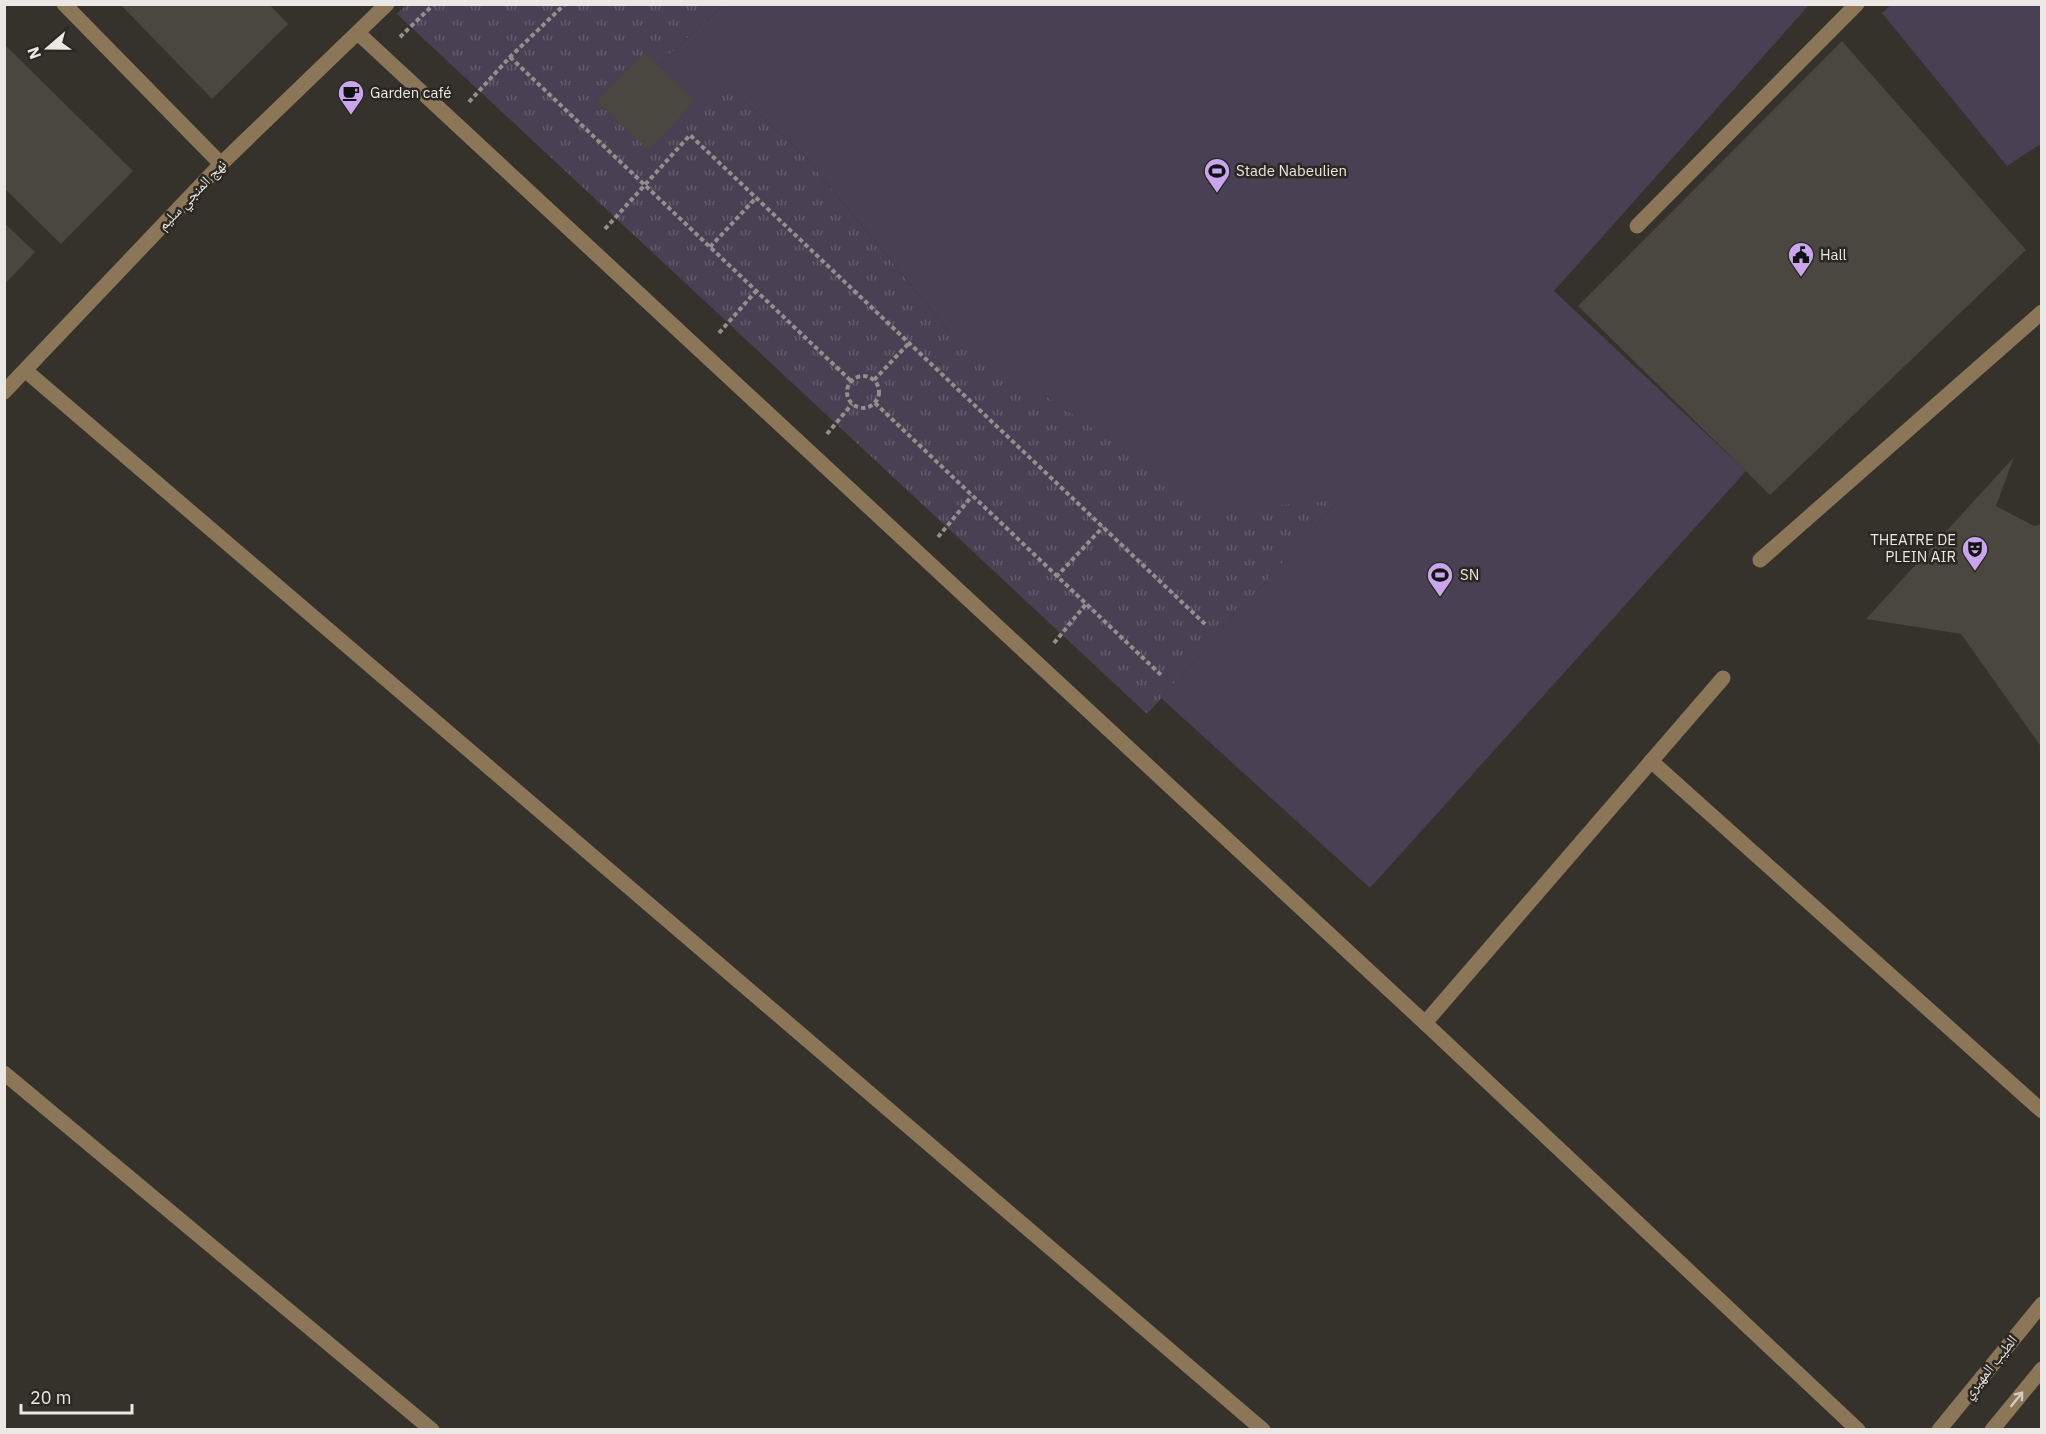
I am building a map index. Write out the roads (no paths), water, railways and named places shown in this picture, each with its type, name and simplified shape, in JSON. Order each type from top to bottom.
[{"type":"street","points":[[64,4],[221,164]]},
{"type":"street","name":"نهج المنجي سليم","points":[[4,392],[221,164],[387,4]]},
{"type":"street","points":[[1636,226],[1857,4]]},
{"type":"street","points":[[358,33],[1425,1023],[1858,1430]]},
{"type":"street","points":[[1760,560],[2042,312]]},
{"type":"street","points":[[26,371],[1263,1430]]},
{"type":"street","points":[[1425,1023],[1724,678]]},
{"type":"street","points":[[1651,761],[2042,1111]]},
{"type":"street","points":[[4,1072],[432,1430]]},
{"type":"street","name":"الطيب المهيري","points":[[1939,1430],[2042,1304]]},
{"type":"street","points":[[1992,1430],[2042,1369]]},
{"type":"place","name":"Garden café","points":[[351,116]]},
{"type":"place","name":"Stade Nabeulien","points":[[1217,194]]},
{"type":"place","name":"Hall","points":[[1801,278]]},
{"type":"place","name":"THEATRE DE PLEIN AIR","points":[[1975,572]]},
{"type":"place","name":"SN","points":[[1440,598]]}]
